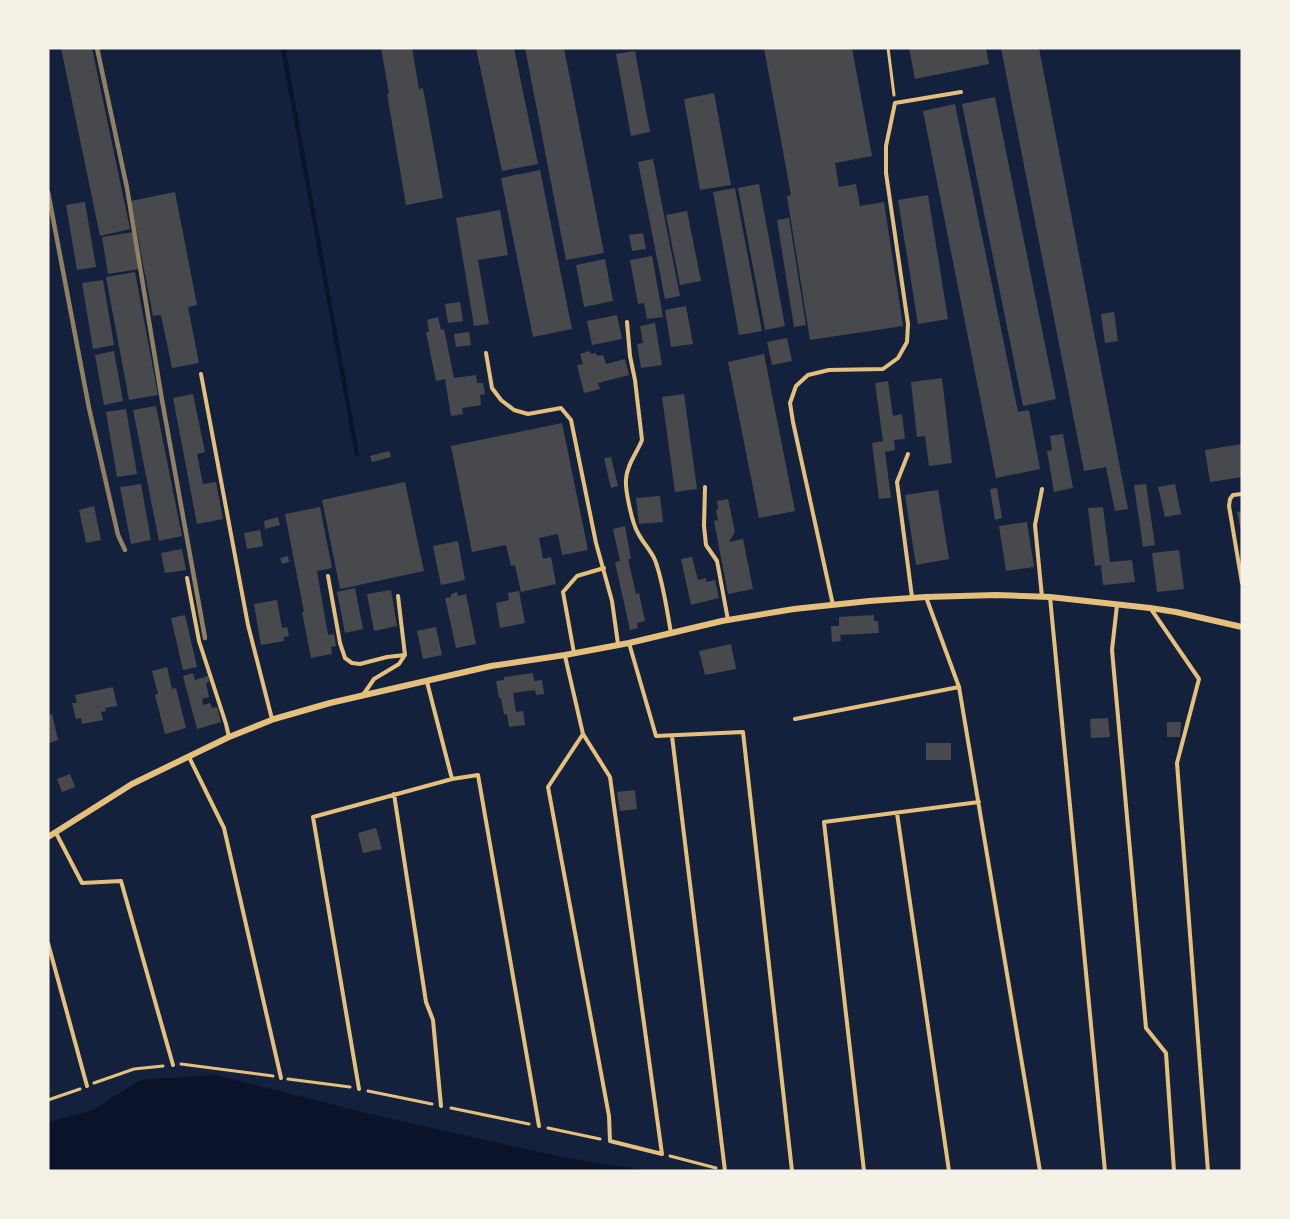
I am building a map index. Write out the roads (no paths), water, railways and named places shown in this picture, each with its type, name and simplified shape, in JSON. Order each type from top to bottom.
[{"type":"street","points":[[48,837],[132,784],[189,755],[272,720],[362,695],[490,666],[629,643],[728,620],[833,605],[926,597],[996,596],[1050,597],[1150,608],[1242,627]]},
{"type":"lane","points":[[833,605],[790,402],[796,386],[808,375],[829,370],[883,369],[898,358],[907,342],[908,324],[886,173],[886,146],[895,103],[961,92]]},
{"type":"lane","points":[[627,322],[642,440],[632,459],[626,478],[628,499],[639,536],[649,548],[656,562],[671,633]]},
{"type":"lane","points":[[486,353],[492,388],[501,400],[514,410],[528,414],[561,408],[571,420],[596,543],[612,601],[618,645]]},
{"type":"lane","points":[[201,374],[248,625],[272,720]]},
{"type":"lane","points":[[908,454],[897,482],[912,598]]},
{"type":"lane","points":[[705,487],[706,545],[717,561],[728,620]]},
{"type":"lane","points":[[1042,489],[1035,525],[1042,597]]},
{"type":"lane","points":[[1242,494],[1233,495],[1229,506],[1242,584]]},
{"type":"lane","points":[[574,653],[563,591],[577,576],[604,568]]},
{"type":"lane","points":[[328,576],[340,643],[345,658],[352,663],[360,664],[405,655]]},
{"type":"lane","points":[[187,578],[199,640],[229,737]]},
{"type":"lane","points":[[362,695],[374,679],[399,664],[405,655],[398,596]]},
{"type":"lane","points":[[926,597],[959,687],[1040,1171]]},
{"type":"lane","points":[[1050,597],[1105,1171]]},
{"type":"lane","points":[[1117,604],[1112,650],[1146,1028],[1166,1053],[1174,1171]]},
{"type":"lane","points":[[1150,608],[1199,679],[1177,764],[1208,1171]]},
{"type":"lane","points":[[629,643],[656,736],[743,732],[792,1171]]},
{"type":"lane","points":[[565,655],[583,734],[610,777],[662,1154],[610,1141],[609,1116],[548,787],[583,734]]},
{"type":"lane","points":[[427,681],[452,779]]},
{"type":"lane","points":[[795,719],[959,687]]},
{"type":"lane","points":[[672,736],[725,1171]]},
{"type":"lane","points":[[189,755],[225,828],[281,1078]]},
{"type":"lane","points":[[359,1089],[312,817],[452,779],[478,775],[539,1126]]},
{"type":"lane","points":[[394,794],[426,1002],[433,1020],[441,1106]]},
{"type":"lane","points":[[864,1171],[824,822],[979,802]]},
{"type":"lane","points":[[897,812],[949,1171]]},
{"type":"lane","points":[[55,832],[82,883],[121,880],[173,1065]]},
{"type":"lane","points":[[48,943],[87,1086]]},
{"type":"water","points":[[216,1075],[370,1114],[561,1157],[650,1171],[48,1171],[48,1122],[93,1110],[140,1080]]},
{"type":"waterway","points":[[283,48],[357,454]]},
{"type":"railway","points":[[97,48],[127,188],[205,638]]},
{"type":"railway","points":[[48,192],[89,408],[118,535],[125,550]]}]
